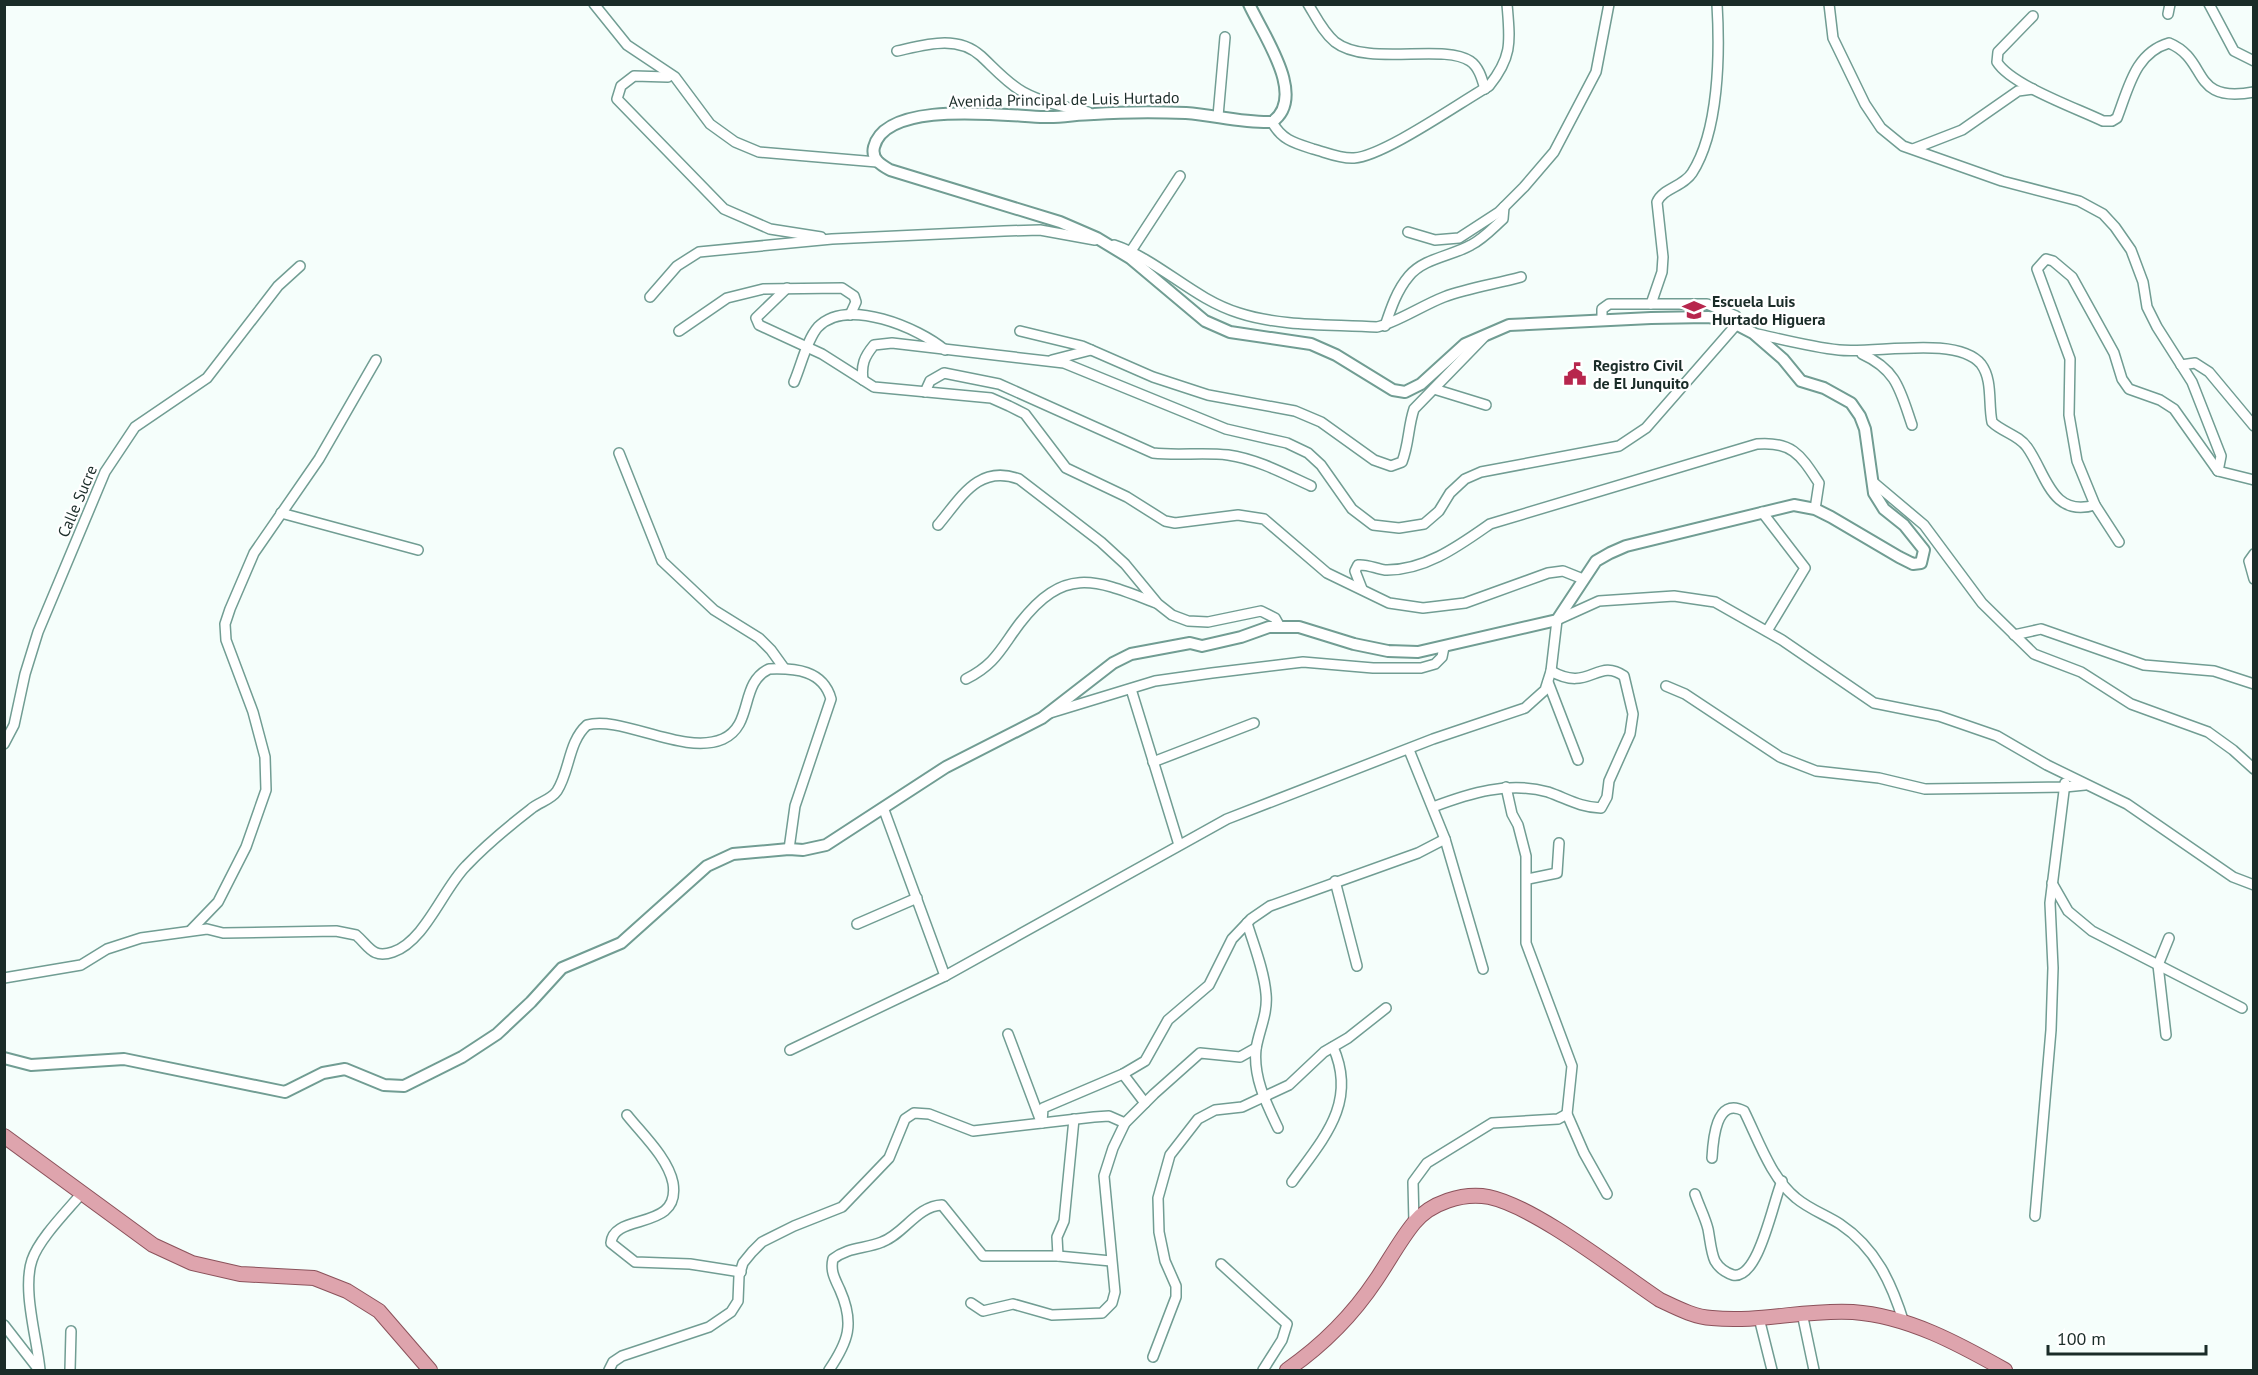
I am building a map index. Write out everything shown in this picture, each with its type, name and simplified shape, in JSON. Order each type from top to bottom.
[{"type":"main road","points":[[4,1136],[153,1245],[192,1263],[240,1274],[314,1278],[347,1291],[379,1311],[430,1371]]},
{"type":"main road","points":[[1287,1371],[1334,1334],[1375,1282],[1414,1222],[1429,1208],[1447,1201],[1488,1197],[1528,1213],[1660,1300],[1676,1308],[1711,1318],[1759,1318],[1802,1313],[1853,1312],[1904,1323],[1959,1344],[2005,1371]]},
{"type":"street","points":[[594,4],[627,45],[675,77],[710,124],[735,142],[759,152],[877,162],[890,170],[1060,222],[1103,242],[1130,258],[1205,321],[1230,332],[1311,344],[1336,355],[1393,390],[1406,392],[1421,384],[1465,344],[1509,325],[1708,317],[1728,320],[1753,333],[1814,346],[1857,351],[1942,348],[1974,357],[1982,365],[1988,378],[1992,422],[2026,444],[2049,488],[2062,502],[2078,508],[2095,505]]},
{"type":"street","points":[[1249,4],[1286,82],[1288,97],[1285,109],[1272,122],[1280,136],[1288,141],[1354,158],[1386,147],[1485,88],[1501,72],[1509,54],[1507,4]]},
{"type":"street","points":[[1308,4],[1326,33],[1336,43],[1352,50],[1407,55],[1460,56],[1471,61],[1479,71],[1485,88]]},
{"type":"street","points":[[1408,231],[1435,240],[1459,238],[1504,207],[1554,152],[1596,72],[1609,4]]},
{"type":"street","points":[[1651,304],[1662,272],[1663,257],[1656,202],[1660,196],[1679,186],[1689,177],[1699,161],[1711,127],[1718,25],[1717,4]]},
{"type":"street","points":[[1829,4],[1833,38],[1865,104],[1881,128],[1903,146],[2002,182],[2079,201],[2103,214],[2131,250],[2143,282],[2147,307],[2192,382],[2221,456],[2218,471]]},
{"type":"street","points":[[2209,4],[2234,51],[2253,61]]},
{"type":"street","points":[[2033,16],[1998,52],[1997,62],[2001,69],[2033,89],[2103,120],[2112,121],[2117,118],[2139,62],[2156,47],[2169,43],[2181,48],[2206,84],[2222,94],[2233,96],[2253,92]]},
{"type":"street","points":[[1218,116],[1225,37]]},
{"type":"street","points":[[897,51],[941,41],[963,46],[978,53],[1021,91],[1047,103],[1094,114]]},
{"type":"street","points":[[675,77],[634,76],[621,86],[618,99],[724,210],[770,230],[832,238]]},
{"type":"street","points":[[1913,149],[1962,130],[2018,91],[2033,89]]},
{"type":"street","name":"Avenida Principal de Luis Hurtado","points":[[877,162],[873,150],[877,138],[888,125],[906,120],[970,112],[1046,117],[1185,113],[1272,122]]},
{"type":"street","points":[[1131,251],[1180,176]]},
{"type":"street","points":[[1385,326],[1395,297],[1410,274],[1427,262],[1471,246],[1503,219],[1504,207]]},
{"type":"street","points":[[650,297],[677,266],[699,252],[832,238],[1040,230],[1103,242],[1131,251],[1191,289],[1239,313],[1272,320],[1385,326],[1415,308],[1447,296],[1521,277]]},
{"type":"street","points":[[2119,542],[2095,505],[2077,461],[2069,415],[2070,359],[2037,268],[2046,259],[2072,277],[2114,353],[2122,379],[2129,389],[2160,400],[2174,409],[2218,471],[2253,480]]},
{"type":"street","name":"Calle Sucre","points":[[4,744],[14,725],[25,674],[38,632],[96,490],[118,451],[135,427],[207,378],[278,286],[300,266]]},
{"type":"street","points":[[788,288],[756,318],[759,325],[808,348],[874,387],[894,391],[991,398],[1025,414],[1066,468],[1127,496],[1166,521],[1175,523],[1238,515],[1264,519],[1327,573],[1389,603],[1424,608],[1465,603],[1548,573],[1563,571],[1583,579]]},
{"type":"street","points":[[679,331],[728,298],[763,289],[842,288],[854,296],[856,302],[850,315]]},
{"type":"street","points":[[863,381],[861,366],[874,345],[892,343],[1064,363],[1226,429],[1287,443],[1308,453],[1322,465],[1352,509],[1373,525],[1399,528],[1424,524],[1439,512],[1450,493],[1465,479],[1481,472],[1619,447],[1646,428],[1736,325],[1736,316],[1707,304],[1609,304],[1602,309],[1602,320]]},
{"type":"street","points":[[794,382],[816,329],[830,318],[850,315],[870,317],[914,329],[945,350]]},
{"type":"street","points":[[1020,331],[1091,350],[1153,377],[1208,395],[1295,411],[1321,422],[1374,460],[1391,466],[1402,462],[1408,448],[1410,421],[1414,409],[1488,333]]},
{"type":"street","points":[[790,1050],[945,976],[1227,819],[1525,708],[1545,690],[1548,682],[1557,620],[1596,561],[1626,546],[1682,535],[1794,505],[1815,509],[1899,557],[1913,564],[1921,563],[1924,550],[1904,525],[1884,509],[1874,493],[1865,429],[1851,403],[1824,387],[1801,381],[1782,359],[1753,333]]},
{"type":"street","points":[[1047,361],[1091,350]]},
{"type":"street","points":[[1857,351],[1880,362],[1892,373],[1912,424]]},
{"type":"street","points":[[191,930],[218,902],[246,847],[266,790],[265,757],[253,712],[226,640],[225,624],[254,553],[319,459],[376,360]]},
{"type":"street","points":[[2181,365],[2195,363],[2209,372],[2253,426]]},
{"type":"street","points":[[925,392],[930,381],[944,373],[999,384],[1153,453],[1176,456],[1231,455],[1311,486]]},
{"type":"street","points":[[1434,389],[1486,405]]},
{"type":"street","points":[[1362,589],[1355,571],[1358,565],[1384,570],[1415,566],[1457,548],[1490,524],[1757,444],[1772,443],[1787,447],[1801,456],[1819,483],[1815,509]]},
{"type":"street","points":[[619,453],[662,561],[714,610],[759,638],[771,650],[784,669]]},
{"type":"street","points":[[938,525],[974,482],[1005,474],[1019,479],[1101,542],[1125,564],[1158,604],[1172,615],[1188,621],[1208,622],[1261,611],[1275,618],[1280,627]]},
{"type":"street","points":[[1873,482],[1924,525],[1982,603],[2034,654],[2081,672],[2130,704],[2208,732],[2233,750],[2253,769]]},
{"type":"street","points":[[1762,512],[1805,568],[1767,631]]},
{"type":"street","points":[[281,513],[418,550]]},
{"type":"street","points":[[2253,554],[2249,561],[2253,579]]},
{"type":"street","points":[[966,679],[986,669],[1045,596],[1063,585],[1084,582],[1114,587],[1158,604]]},
{"type":"street","points":[[4,1058],[31,1065],[124,1059],[285,1092],[323,1073],[345,1069],[384,1085],[404,1086],[455,1061],[496,1034],[531,1002],[562,968],[621,943],[707,866],[733,855],[789,849],[803,850],[826,845],[884,810],[946,768],[1050,713],[1113,663],[1131,654],[1190,643],[1202,646],[1241,637],[1269,627],[1299,627],[1388,651],[1418,652],[1557,620],[1599,601],[1674,597],[1715,602],[1767,631],[1874,703],[1939,716],[1997,736],[2067,775],[2127,804],[2233,877],[2253,885]]},
{"type":"street","points":[[2014,635],[2042,629],[2144,665],[2214,671],[2253,684]]},
{"type":"street","points":[[1050,713],[1131,689],[1189,676],[1303,662],[1373,668],[1421,668],[1436,664],[1442,657],[1444,647]]},
{"type":"street","points":[[4,978],[81,965],[107,949],[141,938],[178,935],[191,930],[207,929],[223,933],[336,931],[356,935],[367,950],[372,952],[387,954],[395,951],[425,924],[465,866],[519,819],[556,793],[576,741],[587,725],[603,724],[682,741],[720,740],[727,737],[740,723],[749,689],[756,677],[769,669],[797,669],[814,675],[828,686],[831,699],[795,806],[789,849]]},
{"type":"street","points":[[1433,807],[1481,791],[1506,787],[1547,792],[1583,807],[1601,808],[1607,797],[1609,781],[1630,734],[1633,714],[1624,676],[1615,669],[1606,669],[1576,680],[1565,679],[1551,671]]},
{"type":"street","points":[[1548,682],[1578,760]]},
{"type":"street","points":[[1666,686],[1685,694],[1780,757],[1816,771],[1879,778],[1925,789],[2065,787],[2086,784]]},
{"type":"street","points":[[1131,689],[1179,845]]},
{"type":"street","points":[[1153,762],[1254,723]]},
{"type":"street","points":[[1408,750],[1445,839],[1483,969]]},
{"type":"street","points":[[2035,1216],[2051,1030],[2053,968],[2050,903],[2067,775]]},
{"type":"street","points":[[1506,787],[1526,856],[1528,879],[1526,943],[1572,1066],[1567,1114],[1584,1153],[1607,1194]]},
{"type":"street","points":[[884,810],[945,976]]},
{"type":"street","points":[[1042,1123],[1043,1108],[1123,1074],[1145,1061],[1168,1020],[1209,986],[1232,939],[1247,923],[1270,906],[1418,853],[1445,839]]},
{"type":"street","points":[[1528,879],[1557,873],[1559,843]]},
{"type":"street","points":[[1335,881],[1357,966]]},
{"type":"street","points":[[2052,883],[2068,911],[2080,923],[2242,1008]]},
{"type":"street","points":[[857,924],[917,898]]},
{"type":"street","points":[[1247,923],[1266,996],[1266,1011],[1256,1048],[1256,1067],[1263,1097],[1278,1128]]},
{"type":"street","points":[[2166,1035],[2158,965],[2169,938]]},
{"type":"street","points":[[1153,1357],[1176,1297],[1176,1286],[1165,1261],[1159,1232],[1158,1198],[1164,1169],[1170,1155],[1198,1119],[1215,1110],[1242,1107],[1289,1085],[1333,1047],[1386,1008]]},
{"type":"street","points":[[1008,1034],[1042,1123]]},
{"type":"street","points":[[1292,1182],[1328,1133],[1341,1099],[1340,1063],[1333,1047]]},
{"type":"street","points":[[971,1303],[983,1311],[1013,1304],[1052,1316],[1102,1313],[1107,1310],[1115,1292],[1104,1176],[1113,1148],[1125,1123],[1200,1053],[1240,1057],[1256,1048]]},
{"type":"street","points":[[1123,1074],[1145,1102]]},
{"type":"street","points":[[1712,1158],[1713,1134],[1720,1118],[1727,1108],[1736,1107],[1744,1111],[1782,1181],[1795,1198],[1842,1225],[1879,1263],[1892,1284],[1904,1323]]},
{"type":"street","points":[[609,1371],[613,1362],[622,1356],[709,1327],[731,1312],[738,1301],[744,1263],[762,1242],[794,1226],[842,1207],[889,1158],[905,1119],[914,1113],[929,1114],[973,1131],[1109,1116],[1125,1123]]},
{"type":"street","points":[[1414,1222],[1413,1182],[1428,1163],[1492,1123],[1558,1119],[1567,1114]]},
{"type":"street","points":[[627,1115],[663,1161],[673,1183],[672,1199],[667,1209],[659,1216],[618,1229],[611,1236],[611,1243],[635,1262],[690,1264],[741,1272]]},
{"type":"street","points":[[1058,1256],[1058,1237],[1064,1221],[1074,1119]]},
{"type":"street","points":[[1695,1194],[1707,1227],[1715,1261],[1727,1273],[1737,1276],[1747,1272],[1757,1258],[1782,1181]]},
{"type":"street","points":[[39,1371],[29,1296],[28,1279],[32,1258],[82,1193]]},
{"type":"street","points":[[829,1371],[844,1348],[849,1322],[846,1305],[831,1269],[833,1259],[842,1252],[884,1242],[931,1206],[942,1205],[983,1256],[1058,1256],[1111,1261]]},
{"type":"street","points":[[1221,1264],[1287,1324],[1282,1340],[1263,1371]]},
{"type":"street","points":[[1802,1313],[1814,1371]]},
{"type":"street","points":[[1759,1318],[1772,1371]]},
{"type":"street","points":[[4,1325],[39,1371]]},
{"type":"street","points":[[70,1371],[71,1331]]},
{"type":"place","name":"Escuela Luis Hurtado Higuera","points":[[1694,310]]},
{"type":"place","name":"Registro Civil de El Junquito","points":[[1575,374]]}]
